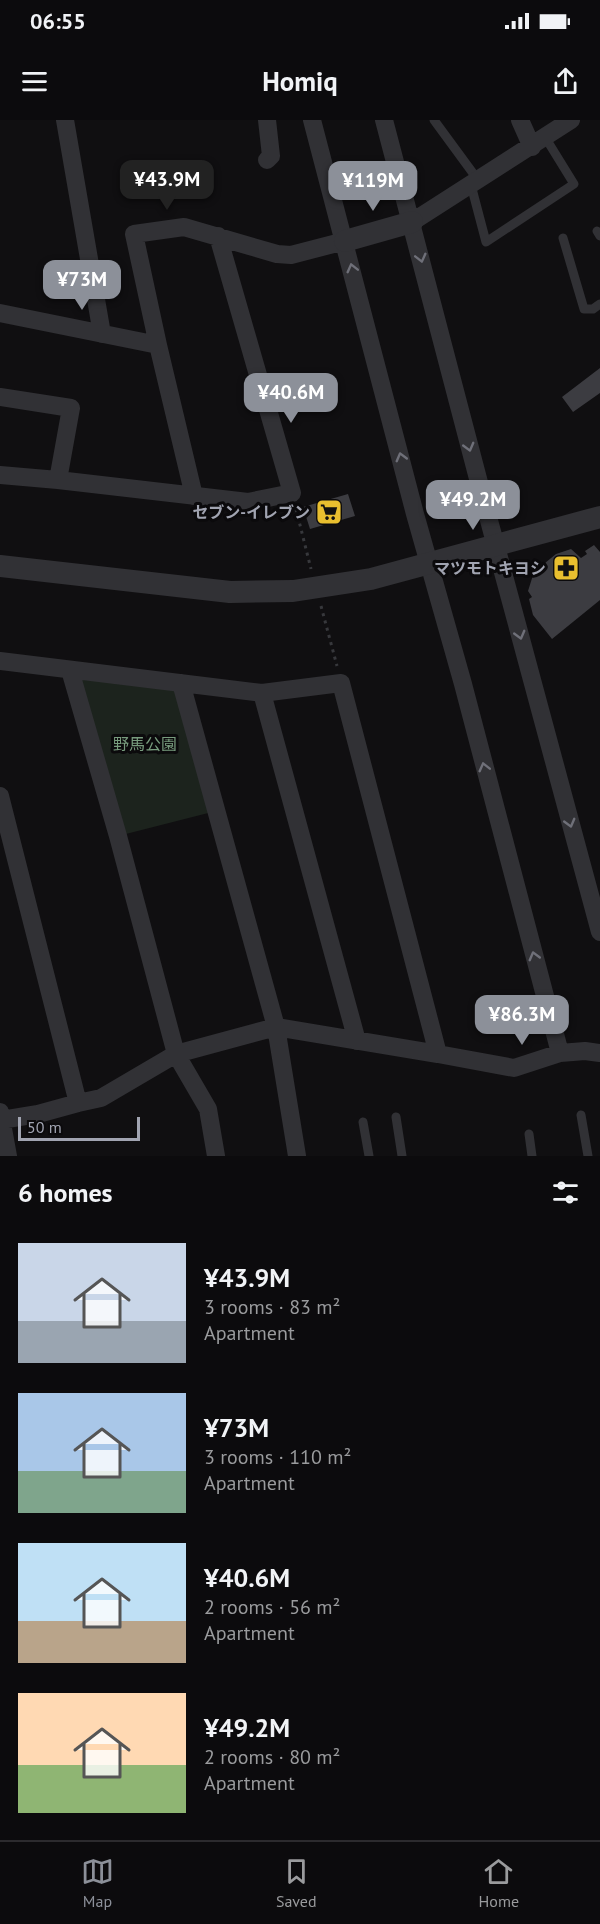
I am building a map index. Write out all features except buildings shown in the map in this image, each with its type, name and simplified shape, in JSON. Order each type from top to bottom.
[{"type":"street","points":[[65,120],[102,334]]},
{"type":"street","points":[[267,120],[271,156],[267,160]]},
{"type":"street","points":[[312,120],[560,1053]]},
{"type":"street","points":[[384,120],[600,932]]},
{"type":"street","points":[[520,120],[538,142]]},
{"type":"street","points":[[194,496],[134,234],[184,227],[278,254],[291,255],[345,241],[412,222],[572,120]]},
{"type":"street","points":[[0,475],[248,502],[292,493],[218,236]]},
{"type":"street","points":[[0,313],[158,345]]},
{"type":"street","points":[[0,397],[71,408],[58,480]]},
{"type":"street","points":[[0,566],[230,592],[293,591],[372,579],[600,517]]},
{"type":"street","points":[[0,661],[262,693],[341,683],[438,1054]]},
{"type":"street","points":[[70,670],[118,836],[176,1054],[208,1110],[216,1156]]},
{"type":"street","points":[[180,683],[276,1028],[297,1156]]},
{"type":"street","points":[[262,693],[357,1041]]},
{"type":"street","points":[[0,796],[78,1103]]},
{"type":"street","points":[[8,1156],[1,1116],[38,1114],[101,1098],[176,1054],[276,1028],[514,1068],[560,1053],[585,1051],[600,1053]]},
{"type":"lane","points":[[434,120],[475,182],[486,242],[574,184],[538,142]]},
{"type":"lane","points":[[563,238],[584,309],[593,309],[600,304]]},
{"type":"lane","points":[[581,1115],[588,1156]]},
{"type":"lane","points":[[396,1117],[402,1156]]},
{"type":"lane","points":[[363,1122],[369,1156]]},
{"type":"lane","points":[[529,1134],[532,1156]]},
{"type":"path","points":[[292,493],[313,574]]},
{"type":"path","points":[[321,606],[341,683]]},
{"type":"green space","name":"野馬公園","points":[[70,670],[181,683],[216,811],[118,836]]},
{"type":"place","name":"セブン-イレブン","points":[[329,512]]},
{"type":"place","name":"マツモトキヨシ","points":[[566,568]]}]
